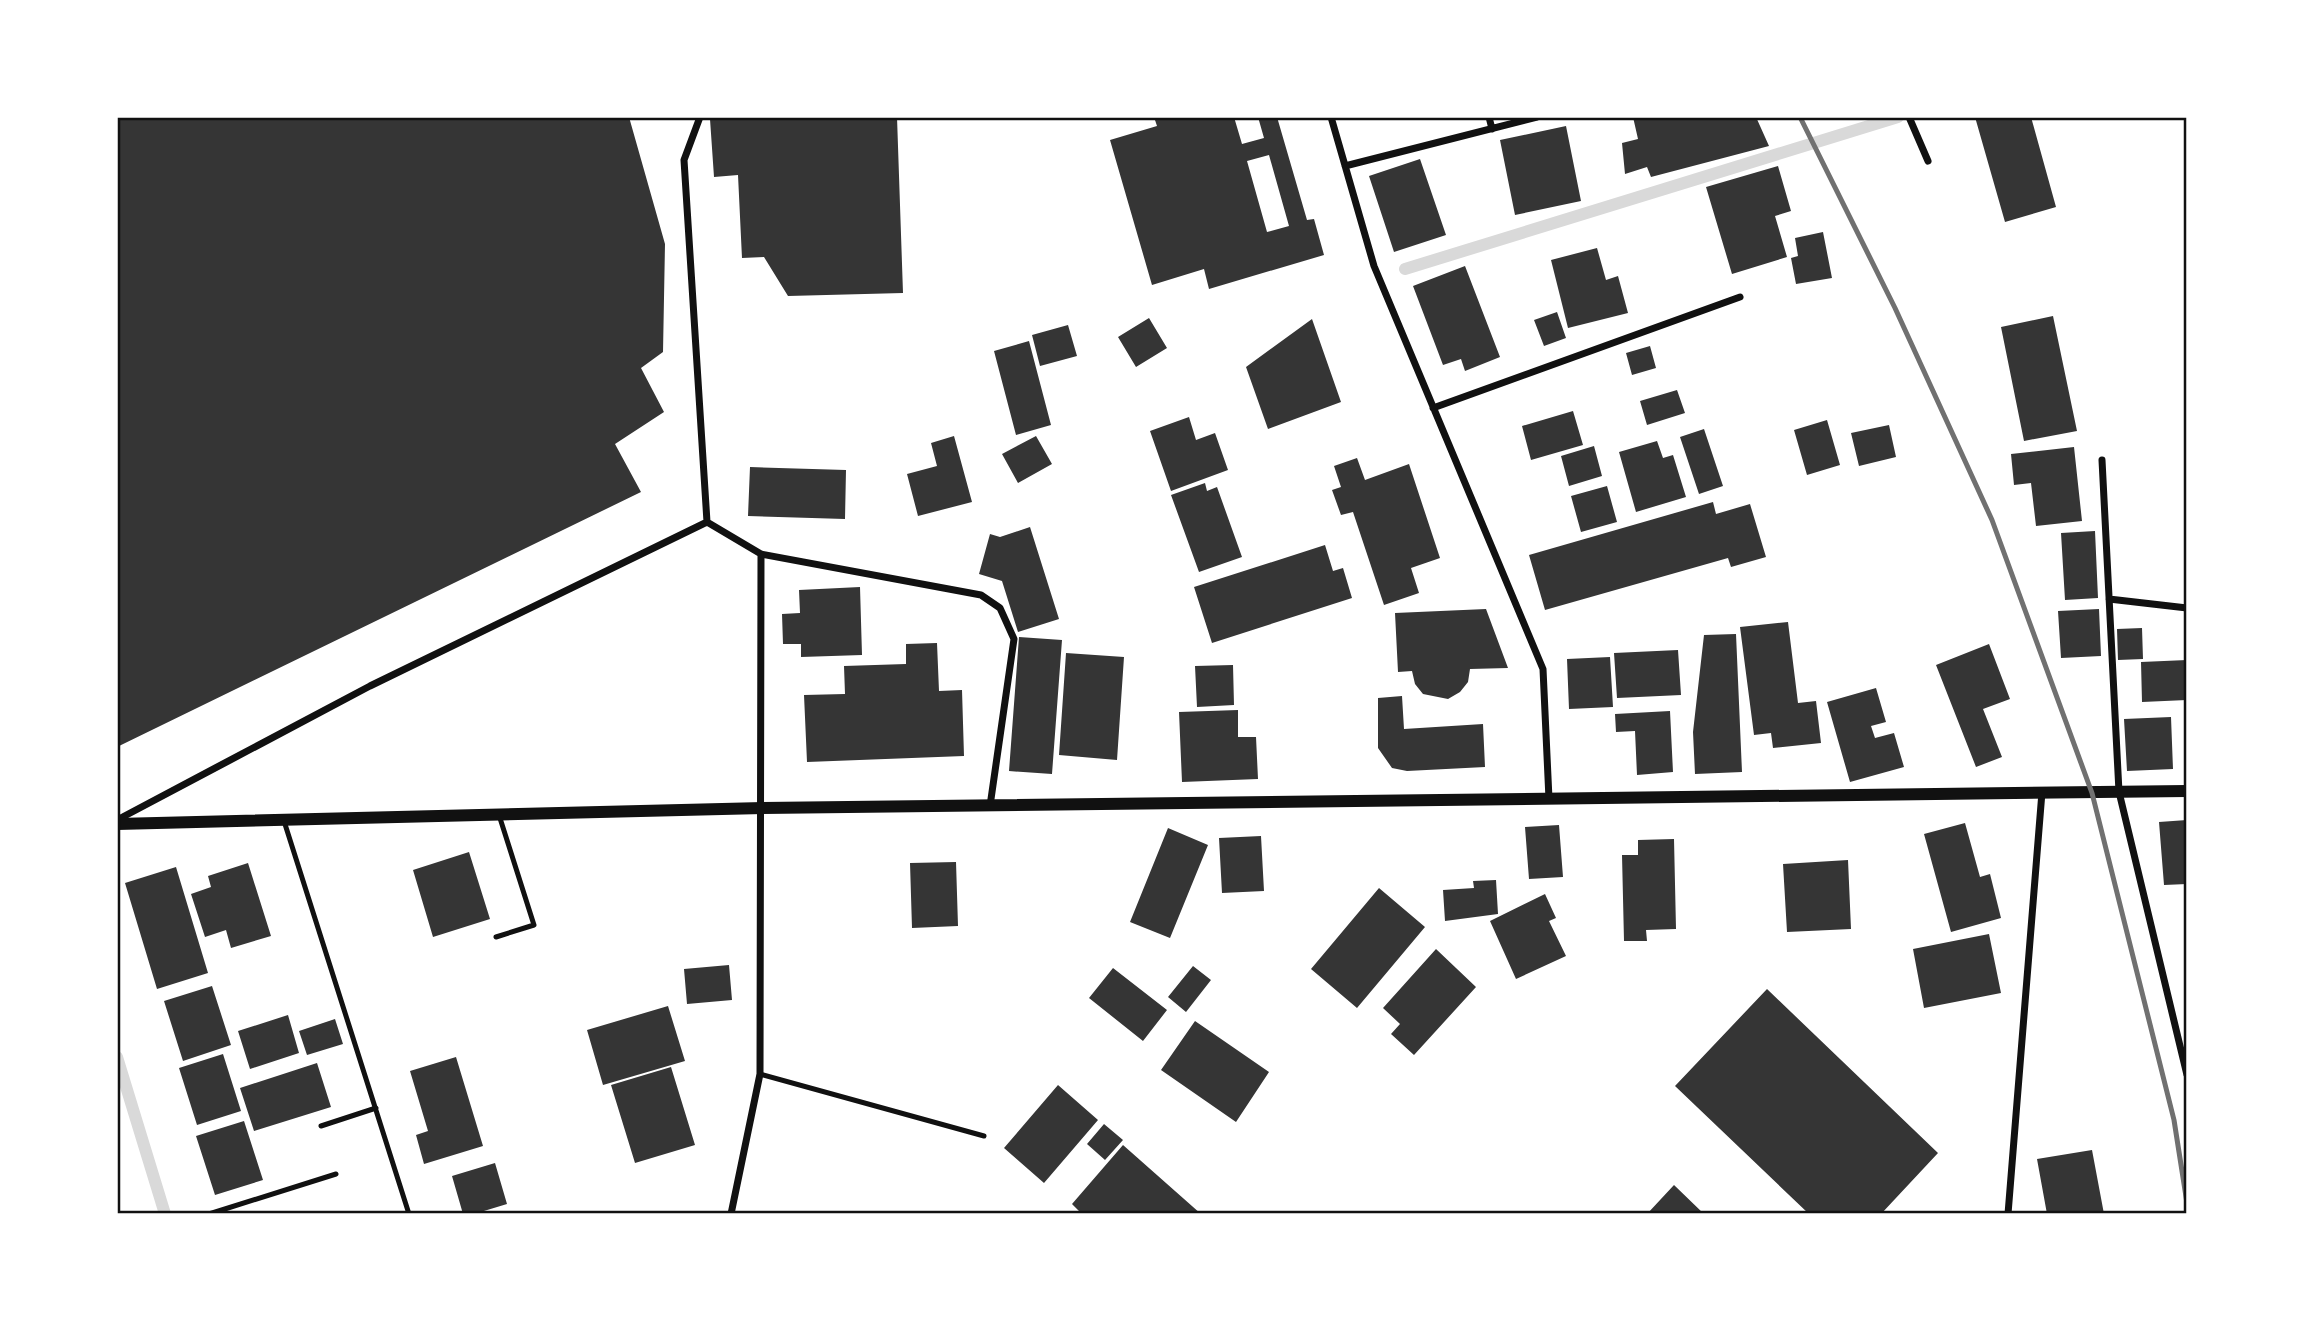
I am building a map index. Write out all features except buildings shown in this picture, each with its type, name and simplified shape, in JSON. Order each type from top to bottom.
[{"type":"street","points":[[700,117],[684,160],[707,522]]},
{"type":"street","points":[[1331,117],[1374,266],[1543,669],[1549,799]]},
{"type":"street","points":[[1489,117],[1492,129]]},
{"type":"street","points":[[1345,166],[1537,117]]},
{"type":"street","points":[[1909,117],[1928,161]]},
{"type":"street","points":[[1433,408],[1740,297]]},
{"type":"street","points":[[2102,460],[2119,792],[2187,1075]]},
{"type":"street","points":[[707,522],[761,554],[981,595],[1000,608],[1014,639],[990,807]]},
{"type":"street","points":[[117,822],[370,686],[707,522]]},
{"type":"street","points":[[731,1214],[760,1074],[763,808],[761,554]]},
{"type":"street","points":[[2109,599],[2187,608]]},
{"type":"street","points":[[117,822],[284,821],[763,808],[2187,791]]},
{"type":"street","points":[[2008,1214],[2042,792]]},
{"type":"lane","points":[[496,937],[534,925],[499,815]]},
{"type":"lane","points":[[284,821],[409,1214]]},
{"type":"lane","points":[[760,1074],[984,1136]]},
{"type":"lane","points":[[321,1126],[376,1108]]},
{"type":"lane","points":[[209,1214],[336,1174]]},
{"type":"waterway","points":[[1405,269],[1898,117]]},
{"type":"waterway","points":[[117,1057],[165,1214]]},
{"type":"railway","points":[[1800,117],[1895,308],[1992,520],[2092,793],[2174,1120],[2187,1203]]}]
